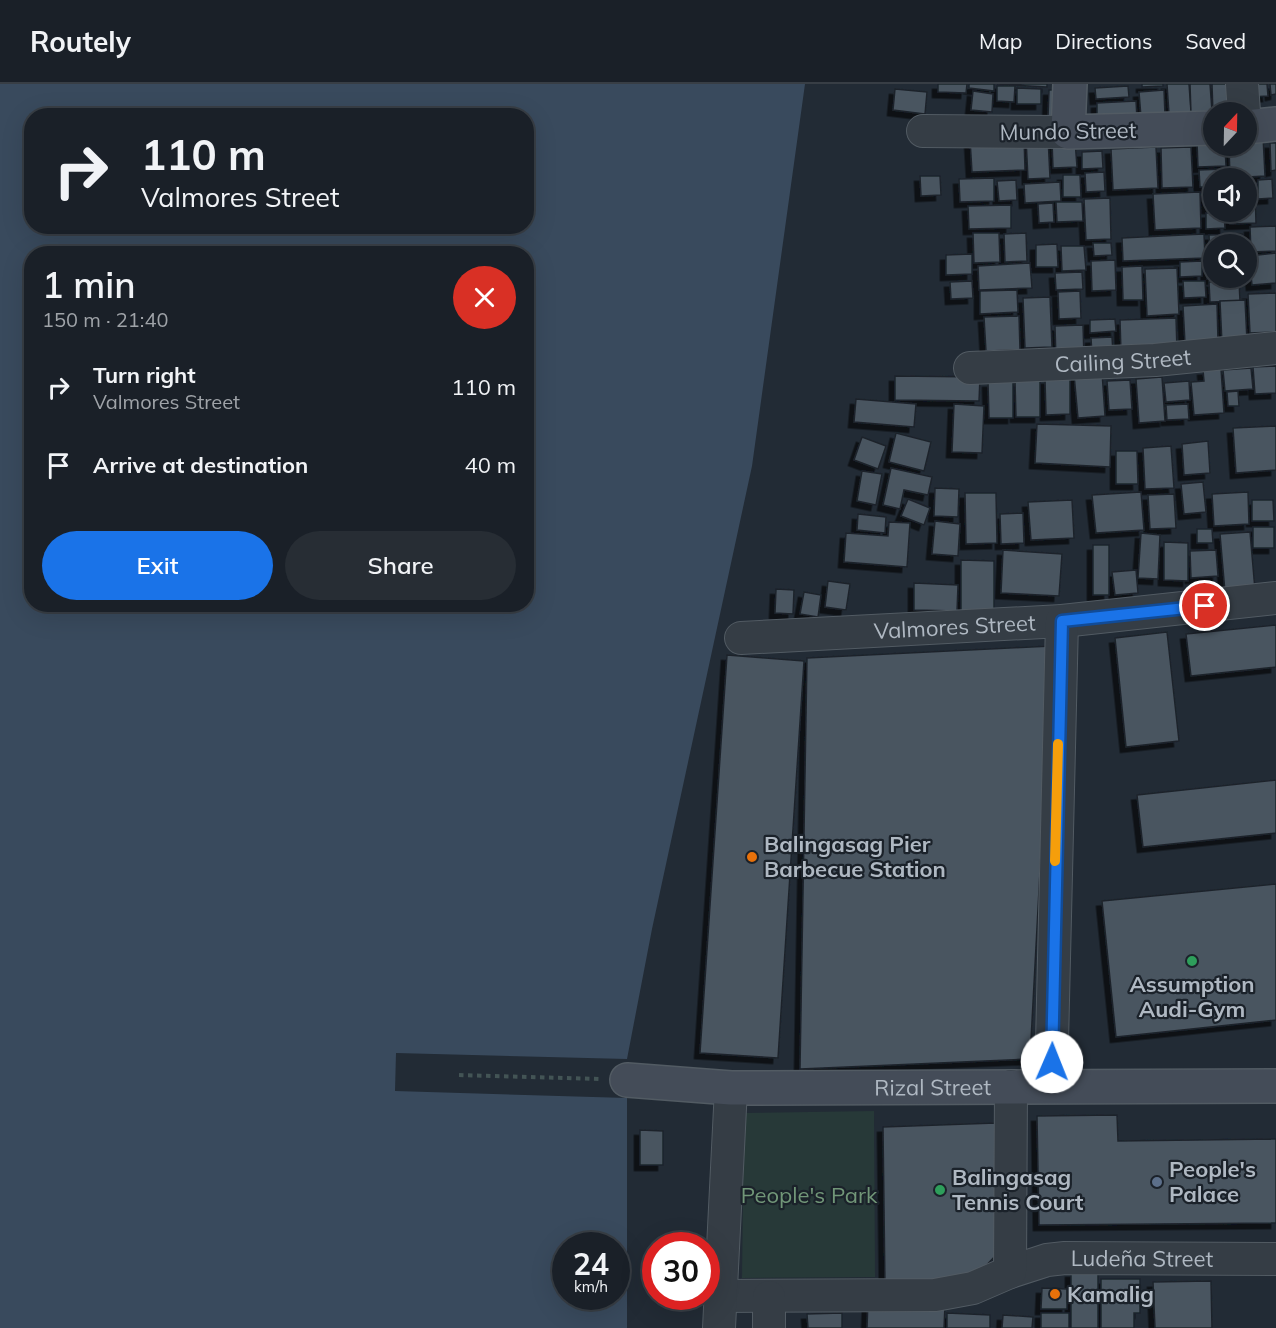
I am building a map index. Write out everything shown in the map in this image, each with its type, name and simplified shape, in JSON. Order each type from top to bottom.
[{"type":"street","points":[[1068,132],[1070,84]]},
{"type":"street","points":[[1242,84],[1243,102]]},
{"type":"street","points":[[1257,126],[1276,124]]},
{"type":"street","name":"Mundo Street","points":[[923,131],[1068,132],[1203,128]]},
{"type":"street","name":"Cailing Street","points":[[970,368],[1155,360],[1276,348]]},
{"type":"street","name":"Valmores Street","points":[[741,638],[1062,621],[1276,598]]},
{"type":"street","points":[[1052,1085],[1062,621]]},
{"type":"street","name":"Rizal Street","points":[[627,1080],[731,1088],[1052,1085],[1276,1086]]},
{"type":"street","points":[[1010,1272],[1011,1086]]},
{"type":"street","points":[[720,1279],[731,1088]]},
{"type":"street","name":"Ludeña Street","points":[[720,1296],[934,1295],[973,1288],[1010,1272],[1047,1260],[1065,1258],[1276,1259]]},
{"type":"street","points":[[769,1297],[769,1328]]},
{"type":"street","points":[[719,1310],[719,1328]]},
{"type":"path","points":[[459,1075],[627,1080]]},
{"type":"green space","name":"People's Park","points":[[874,1111],[875,1277],[742,1278],[744,1113]]},
{"type":"water","points":[[0,84],[805,84],[752,466],[652,929],[627,1059],[627,1232],[552,1232],[552,1310],[627,1310],[627,1328],[0,1328]]},
{"type":"pier","points":[[396,1053],[627,1059],[627,1098],[395,1091]]},
{"type":"building","points":[[938,84],[967,84],[966,93],[938,92]]},
{"type":"building","points":[[969,84],[994,84],[994,91],[969,88]]},
{"type":"building","points":[[997,84],[1047,84],[1047,87]]},
{"type":"building","points":[[1142,84],[1163,84],[1163,86],[1142,87]]},
{"type":"building","points":[[1167,84],[1189,84],[1191,112],[1169,114]]},
{"type":"building","points":[[1190,84],[1210,84],[1211,102],[1203,102],[1203,112],[1191,113]]},
{"type":"building","points":[[1212,84],[1240,84],[1241,102],[1213,102]]},
{"type":"building","points":[[1251,84],[1267,84],[1268,96],[1251,97]]},
{"type":"building","points":[[1270,84],[1276,84],[1276,94],[1271,95]]},
{"type":"building","points":[[997,86],[1015,86],[1014,102],[997,101]]},
{"type":"building","points":[[1128,86],[1129,97],[1096,99],[1095,88]]},
{"type":"building","points":[[1017,88],[1041,89],[1041,104],[1017,104]]},
{"type":"building","points":[[895,89],[927,92],[925,114],[893,110]]},
{"type":"building","points":[[1049,90],[1068,90],[1068,119],[1048,118]]},
{"type":"building","points":[[1164,90],[1165,116],[1141,117],[1139,92]]},
{"type":"building","points":[[973,91],[993,94],[992,112],[971,110]]},
{"type":"building","points":[[1136,101],[1137,119],[1097,121],[1097,103]]},
{"type":"building","points":[[1257,136],[1263,136],[1265,176],[1257,176],[1257,168],[1230,168],[1229,156],[1257,156]]},
{"type":"building","points":[[1024,137],[1025,170],[972,172],[970,139]]},
{"type":"building","points":[[1048,137],[1050,178],[1028,179],[1026,138]]},
{"type":"building","points":[[1075,140],[1077,167],[1053,168],[1052,141]]},
{"type":"building","points":[[1197,142],[1203,142],[1203,156],[1226,156],[1226,166],[1198,167]]},
{"type":"building","points":[[1270,143],[1276,143],[1276,170],[1271,171]]},
{"type":"building","points":[[1156,147],[1158,188],[1113,190],[1111,149]]},
{"type":"building","points":[[1191,147],[1193,187],[1162,188],[1161,148]]},
{"type":"building","points":[[1102,151],[1103,168],[1082,169],[1082,152]]},
{"type":"building","points":[[1199,170],[1203,170],[1203,187],[1200,187]]},
{"type":"building","points":[[1104,172],[1105,191],[1086,192],[1085,173]]},
{"type":"building","points":[[1063,175],[1080,175],[1081,197],[1063,197]]},
{"type":"building","points":[[920,176],[940,176],[941,195],[921,196]]},
{"type":"building","points":[[994,178],[994,201],[960,202],[959,179]]},
{"type":"building","points":[[1272,179],[1273,198],[1258,199],[1258,180]]},
{"type":"building","points":[[1016,180],[1017,200],[999,201],[997,181]]},
{"type":"building","points":[[1060,182],[1061,201],[1025,203],[1024,184]]},
{"type":"building","points":[[1200,192],[1201,228],[1155,230],[1153,194]]},
{"type":"building","points":[[1110,198],[1111,239],[1086,240],[1084,199]]},
{"type":"building","points":[[1056,202],[1082,202],[1083,221],[1057,222]]},
{"type":"building","points":[[1053,203],[1054,222],[1039,223],[1038,204]]},
{"type":"building","points":[[1011,205],[1011,228],[969,229],[968,206]]},
{"type":"building","points":[[1206,222],[1225,222],[1225,228],[1206,229]]},
{"type":"building","points":[[1230,222],[1256,222],[1256,223],[1230,224]]},
{"type":"building","points":[[1276,226],[1276,251],[1257,252],[1257,234],[1250,234],[1250,227]]},
{"type":"building","points":[[973,233],[999,233],[1000,262],[974,263]]},
{"type":"building","points":[[1026,233],[1027,261],[1005,262],[1004,234]]},
{"type":"building","points":[[1203,234],[1203,258],[1123,261],[1122,238]]},
{"type":"building","points":[[1093,243],[1111,243],[1112,255],[1094,256]]},
{"type":"building","points":[[1057,244],[1058,267],[1036,267],[1036,245]]},
{"type":"building","points":[[1061,246],[1084,246],[1086,270],[1062,271]]},
{"type":"building","points":[[1276,253],[1276,283],[1257,285],[1257,255]]},
{"type":"building","points":[[972,254],[972,274],[946,275],[946,255]]},
{"type":"building","points":[[1115,260],[1116,290],[1092,291],[1091,261]]},
{"type":"building","points":[[1202,261],[1202,276],[1180,277],[1180,262]]},
{"type":"building","points":[[1030,263],[1032,288],[979,290],[978,266]]},
{"type":"building","points":[[1142,266],[1143,300],[1123,300],[1122,267]]},
{"type":"building","points":[[1177,268],[1179,314],[1147,316],[1145,269]]},
{"type":"building","points":[[1082,272],[1083,289],[1056,290],[1055,273]]},
{"type":"building","points":[[972,281],[973,298],[951,299],[950,282]]},
{"type":"building","points":[[1183,281],[1203,281],[1206,297],[1184,298]]},
{"type":"building","points":[[1209,288],[1239,288],[1240,301],[1210,302]]},
{"type":"building","points":[[1017,290],[1018,312],[980,314],[980,291]]},
{"type":"building","points":[[1080,291],[1081,318],[1059,319],[1058,292]]},
{"type":"building","points":[[1276,293],[1276,332],[1250,333],[1248,294]]},
{"type":"building","points":[[1050,297],[1052,347],[1025,348],[1023,298]]},
{"type":"building","points":[[1245,300],[1247,341],[1222,343],[1220,301]]},
{"type":"building","points":[[1217,304],[1218,341],[1185,343],[1183,306]]},
{"type":"building","points":[[1019,316],[1020,350],[986,351],[984,317]]},
{"type":"building","points":[[1176,318],[1177,350],[1121,352],[1120,320]]},
{"type":"building","points":[[1115,319],[1116,331],[1090,333],[1090,320]]},
{"type":"building","points":[[1083,325],[1084,357],[1056,359],[1055,326]]},
{"type":"building","points":[[1112,337],[1113,353],[1092,354],[1091,338]]},
{"type":"building","points":[[1276,366],[1276,393],[1255,394],[1253,367]]},
{"type":"building","points":[[1251,368],[1253,389],[1225,391],[1223,370]]},
{"type":"building","points":[[1221,369],[1224,413],[1194,415],[1191,382],[1204,381],[1203,370]]},
{"type":"building","points":[[1102,372],[1105,416],[1078,418],[1074,374]]},
{"type":"building","points":[[895,376],[980,377],[979,401],[895,400]]},
{"type":"building","points":[[1162,377],[1165,421],[1139,423],[1136,379]]},
{"type":"building","points":[[1045,379],[1070,379],[1070,414],[1046,415]]},
{"type":"building","points":[[1130,380],[1132,409],[1109,410],[1107,381]]},
{"type":"building","points":[[1015,381],[1040,381],[1040,417],[1016,417]]},
{"type":"building","points":[[1189,381],[1190,400],[1166,402],[1164,383]]},
{"type":"building","points":[[988,382],[1013,382],[1013,418],[989,418]]},
{"type":"building","points":[[1238,391],[1239,406],[1228,406],[1227,392]]},
{"type":"building","points":[[856,399],[916,404],[914,427],[854,422]]},
{"type":"building","points":[[954,404],[984,406],[982,453],[952,452]]},
{"type":"building","points":[[1188,404],[1189,419],[1167,420],[1166,405]]},
{"type":"building","points":[[1037,424],[1111,426],[1110,467],[1035,463]]},
{"type":"building","points":[[1276,426],[1276,470],[1236,473],[1233,428]]},
{"type":"building","points":[[896,433],[931,442],[924,471],[889,462]]},
{"type":"building","points":[[862,437],[886,446],[878,469],[854,460]]},
{"type":"building","points":[[1208,441],[1210,473],[1184,475],[1182,444]]},
{"type":"building","points":[[1171,446],[1174,488],[1145,489],[1143,448]]},
{"type":"building","points":[[1116,451],[1137,451],[1138,484],[1116,484]]},
{"type":"building","points":[[891,468],[932,477],[928,495],[904,490],[900,509],[883,505]]},
{"type":"building","points":[[862,471],[882,474],[876,505],[857,501]]},
{"type":"building","points":[[1203,482],[1206,512],[1184,514],[1181,484]]},
{"type":"building","points":[[935,488],[959,489],[958,517],[934,516]]},
{"type":"building","points":[[1141,492],[1144,530],[1096,533],[1092,495]]},
{"type":"building","points":[[1248,492],[1249,524],[1214,526],[1212,494]]},
{"type":"building","points":[[965,493],[996,493],[997,543],[966,544]]},
{"type":"building","points":[[1174,494],[1176,528],[1150,529],[1148,495]]},
{"type":"building","points":[[908,499],[930,508],[924,525],[901,516]]},
{"type":"building","points":[[1072,500],[1074,538],[1031,540],[1028,502]]},
{"type":"building","points":[[1252,500],[1273,500],[1274,521],[1252,521]]},
{"type":"building","points":[[1023,513],[1024,543],[1001,544],[1000,514]]},
{"type":"building","points":[[858,514],[886,517],[885,533],[857,530]]},
{"type":"building","points":[[935,521],[960,524],[958,556],[932,554]]},
{"type":"building","points":[[889,522],[910,523],[907,567],[844,562],[846,533],[888,536]]},
{"type":"building","points":[[1253,527],[1274,527],[1274,548],[1253,548]]},
{"type":"building","points":[[1197,529],[1212,529],[1213,543],[1197,543]]},
{"type":"building","points":[[1250,532],[1255,590],[1225,592],[1220,534]]},
{"type":"building","points":[[1141,533],[1160,535],[1158,579],[1138,578]]},
{"type":"building","points":[[1164,542],[1188,543],[1188,581],[1164,580]]},
{"type":"building","points":[[1093,545],[1109,545],[1109,595],[1093,595]]},
{"type":"building","points":[[1003,550],[1062,554],[1059,596],[1001,593]]},
{"type":"building","points":[[1216,550],[1218,576],[1191,578],[1190,551]]},
{"type":"building","points":[[961,560],[994,561],[994,612],[961,612]]},
{"type":"building","points":[[1136,570],[1138,593],[1115,595],[1112,572]]},
{"type":"building","points":[[828,581],[850,584],[846,610],[825,607]]},
{"type":"building","points":[[914,583],[958,585],[957,611],[914,610]]},
{"type":"building","points":[[776,589],[794,590],[793,614],[775,613]]},
{"type":"building","points":[[804,592],[821,595],[818,617],[800,614]]},
{"type":"building","points":[[1276,625],[1276,667],[1191,676],[1186,634]]},
{"type":"building","points":[[1167,632],[1179,741],[1126,747],[1115,638]]},
{"type":"building","points":[[1052,646],[1030,1059],[800,1069],[807,658]]},
{"type":"building","name":"Balingasag Pier Barbecue Station","points":[[727,655],[804,661],[778,1058],[700,1053]]},
{"type":"building","points":[[1276,780],[1276,833],[1143,847],[1137,795]]},
{"type":"building","name":"Assumption Audi-Gym","points":[[1276,884],[1276,1020],[1116,1037],[1102,901]]},
{"type":"building","name":"People's Palace","points":[[1117,1115],[1118,1141],[1276,1139],[1276,1223],[1039,1225],[1037,1116]]},
{"type":"building","name":"Balingasag Tennis Court","points":[[996,1123],[997,1254],[981,1271],[935,1289],[885,1286],[883,1127]]},
{"type":"building","points":[[640,1130],[663,1131],[663,1165],[640,1165]]},
{"type":"building","points":[[1071,1272],[1098,1272],[1098,1328],[1071,1328]]},
{"type":"building","points":[[1101,1279],[1140,1279],[1140,1313],[1134,1313],[1134,1328],[1101,1328]]},
{"type":"building","points":[[1211,1281],[1212,1328],[1155,1328],[1153,1282]]},
{"type":"building","points":[[1042,1288],[1067,1289],[1067,1309],[1041,1309]]},
{"type":"building","points":[[868,1301],[945,1305],[944,1328],[867,1328]]},
{"type":"building","points":[[842,1313],[842,1328],[808,1328],[807,1314]]},
{"type":"building","points":[[947,1313],[990,1315],[990,1328],[947,1328]]},
{"type":"building","points":[[1041,1313],[1069,1313],[1069,1328],[1041,1328]]},
{"type":"building","points":[[1003,1315],[1033,1317],[1032,1328],[1002,1328]]},
{"type":"slow traffic","points":[[1055,861],[1058,744]]},
{"type":"place","name":"Balingasag Pier Barbecue Station","points":[[752,857]]},
{"type":"place","name":"Assumption Audi-Gym","points":[[1192,961]]},
{"type":"place","name":"People's Palace","points":[[1157,1182]]},
{"type":"place","name":"Balingasag Tennis Court","points":[[940,1190]]},
{"type":"place","name":"Kamalig","points":[[1055,1294]]},
{"type":"route","points":[[1052,1062],[1062,621],[1205,606]]}]
